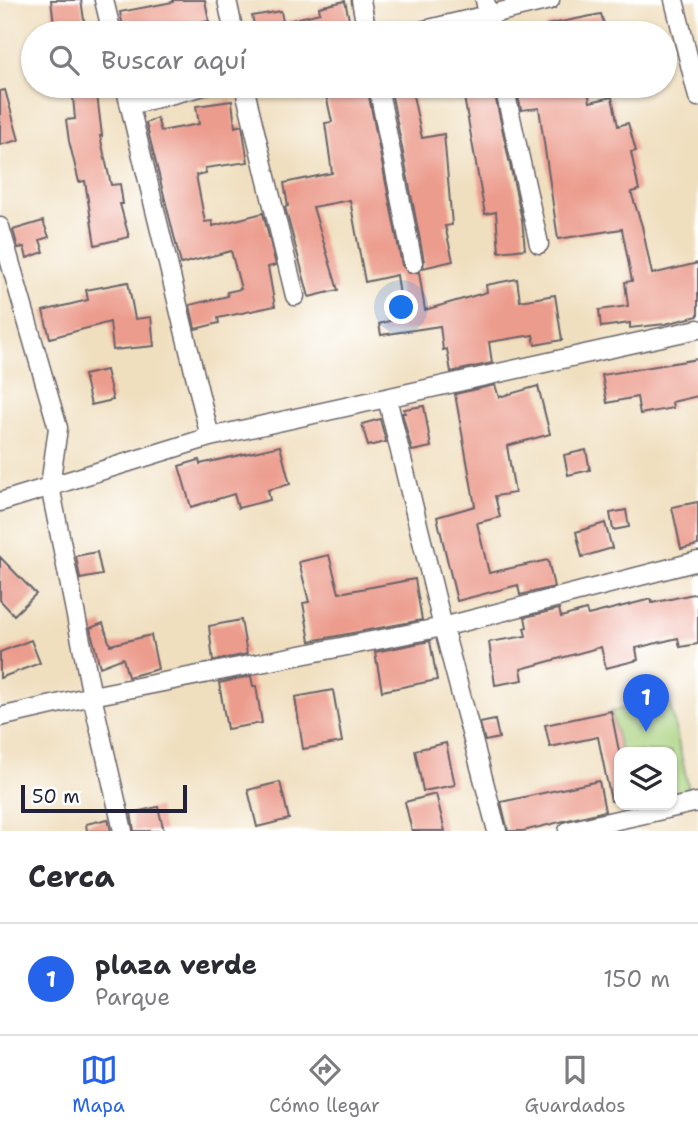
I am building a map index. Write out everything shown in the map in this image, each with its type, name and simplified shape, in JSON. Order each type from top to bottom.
[{"type":"street","points":[[104,0],[109,21]]},
{"type":"street","points":[[227,0],[231,21]]},
{"type":"street","points":[[361,0],[365,21]]},
{"type":"street","points":[[446,21],[486,7],[550,0]]},
{"type":"street","points":[[674,0],[698,97]]},
{"type":"street","points":[[128,98],[210,437]]},
{"type":"street","points":[[130,105],[157,98]]},
{"type":"street","points":[[247,98],[295,296]]},
{"type":"street","points":[[379,98],[413,263]]},
{"type":"street","points":[[506,98],[540,244]]},
{"type":"street","points":[[0,227],[58,428],[50,486],[92,696],[123,831]]},
{"type":"street","points":[[0,502],[210,437],[698,329]]},
{"type":"street","points":[[387,398],[443,627],[497,831]]},
{"type":"street","points":[[0,717],[92,696],[443,627],[698,561]]},
{"type":"street","points":[[568,831],[698,802]]},
{"type":"green space","points":[[669,700],[691,800],[677,802],[677,747],[620,747],[611,711]]},
{"type":"building","points":[[51,0],[81,0],[84,21],[54,21]]},
{"type":"building","points":[[205,0],[209,21],[122,21],[120,12],[173,2]]},
{"type":"building","points":[[345,1],[349,21],[287,21],[320,13],[319,7]]},
{"type":"building","points":[[281,11],[283,21],[253,21],[252,16]]},
{"type":"building","points":[[601,14],[603,21],[566,21]]},
{"type":"building","points":[[5,90],[19,140],[0,145],[0,91]]},
{"type":"building","points":[[73,98],[97,98],[100,136],[111,185],[120,184],[123,204],[120,204],[129,237],[95,245],[85,181],[79,182],[69,141],[66,120],[75,119]]},
{"type":"building","points":[[327,98],[369,98],[402,265],[409,273],[419,272],[425,310],[487,292],[486,285],[517,279],[520,301],[555,295],[562,340],[535,345],[533,335],[489,342],[492,363],[451,372],[447,349],[443,350],[440,326],[381,335],[379,324],[403,317],[397,275],[365,282],[350,200],[313,207],[338,290],[309,297],[285,207],[288,206],[284,183],[332,173],[325,123],[332,122]]},
{"type":"building","points":[[392,98],[414,98],[422,138],[444,134],[452,225],[445,226],[453,261],[423,268],[424,261]]},
{"type":"building","points":[[464,98],[496,98],[522,220],[525,249],[499,252],[496,212],[485,214]]},
{"type":"building","points":[[518,98],[589,98],[590,102],[612,98],[618,126],[628,123],[636,151],[631,152],[639,190],[631,192],[642,226],[652,274],[698,263],[698,316],[665,324],[630,328],[630,323],[601,327],[599,310],[628,306],[625,282],[632,281],[622,229],[558,239],[539,108],[521,110]]},
{"type":"building","points":[[232,101],[235,127],[242,125],[248,162],[205,168],[206,173],[196,175],[205,222],[212,221],[213,226],[263,213],[276,265],[268,267],[275,306],[218,318],[219,323],[195,329],[190,305],[228,296],[227,292],[241,289],[231,251],[181,264],[146,123],[157,118],[161,131],[199,124],[196,106]]},
{"type":"building","points":[[43,221],[49,237],[40,240],[44,252],[27,258],[24,247],[18,248],[13,230]]},
{"type":"building","points":[[128,282],[135,319],[151,317],[154,346],[113,350],[110,322],[50,338],[43,311],[88,300],[86,290]]},
{"type":"building","points":[[698,359],[698,396],[672,402],[673,408],[640,414],[637,397],[607,403],[602,375]]},
{"type":"building","points":[[106,370],[113,400],[91,405],[84,375]]},
{"type":"building","points":[[495,385],[499,397],[538,386],[550,434],[507,446],[515,493],[495,496],[500,517],[477,523],[489,573],[548,560],[554,587],[520,595],[518,585],[457,601],[437,517],[475,506],[455,394]]},
{"type":"building","points":[[424,406],[431,447],[412,451],[402,413],[405,413],[404,409]]},
{"type":"building","points":[[380,419],[386,442],[368,446],[362,424]]},
{"type":"building","points":[[280,446],[290,484],[268,490],[270,500],[238,508],[234,494],[191,507],[179,466],[199,460],[200,464]]},
{"type":"building","points":[[586,450],[590,470],[568,475],[564,455]]},
{"type":"building","points":[[698,502],[698,545],[681,549],[672,507]]},
{"type":"building","points":[[626,510],[629,527],[613,530],[610,513]]},
{"type":"building","points":[[605,523],[612,548],[582,557],[576,532]]},
{"type":"building","points":[[97,552],[102,575],[80,579],[76,556]]},
{"type":"building","points":[[329,555],[339,593],[415,579],[422,620],[310,641],[303,603],[309,602],[299,562]]},
{"type":"building","points":[[0,557],[36,594],[14,615],[0,600]]},
{"type":"building","points":[[698,593],[698,644],[680,647],[678,638],[636,648],[638,660],[606,668],[601,647],[521,669],[523,680],[495,685],[489,642],[526,636],[525,617],[559,609],[561,617],[586,610],[588,615],[651,599],[652,603]]},
{"type":"building","points":[[241,620],[247,654],[213,661],[209,626]]},
{"type":"building","points":[[103,623],[110,645],[151,635],[158,669],[128,677],[123,658],[100,667],[90,628]]},
{"type":"building","points":[[31,640],[40,663],[0,678],[0,652]]},
{"type":"building","points":[[430,641],[437,680],[382,691],[375,652]]},
{"type":"building","points":[[251,676],[253,686],[256,686],[262,723],[227,729],[219,683]]},
{"type":"building","points":[[333,690],[342,742],[303,749],[295,697]]},
{"type":"building","points":[[611,711],[618,747],[614,747],[614,801],[611,801],[598,737],[550,747],[545,725]]},
{"type":"building","points":[[495,720],[499,738],[485,741],[480,723]]},
{"type":"building","points":[[446,743],[455,785],[423,791],[415,750]]},
{"type":"building","points":[[599,781],[605,811],[523,831],[508,831],[501,802]]},
{"type":"building","points":[[280,782],[289,819],[257,827],[248,790]]},
{"type":"building","points":[[436,794],[445,831],[412,831],[405,802]]},
{"type":"building","points":[[158,807],[164,831],[134,831],[131,813]]},
{"type":"building","points":[[108,819],[111,831],[87,831],[86,824]]},
{"type":"place","name":"plaza verde","points":[[646,732]]}]
